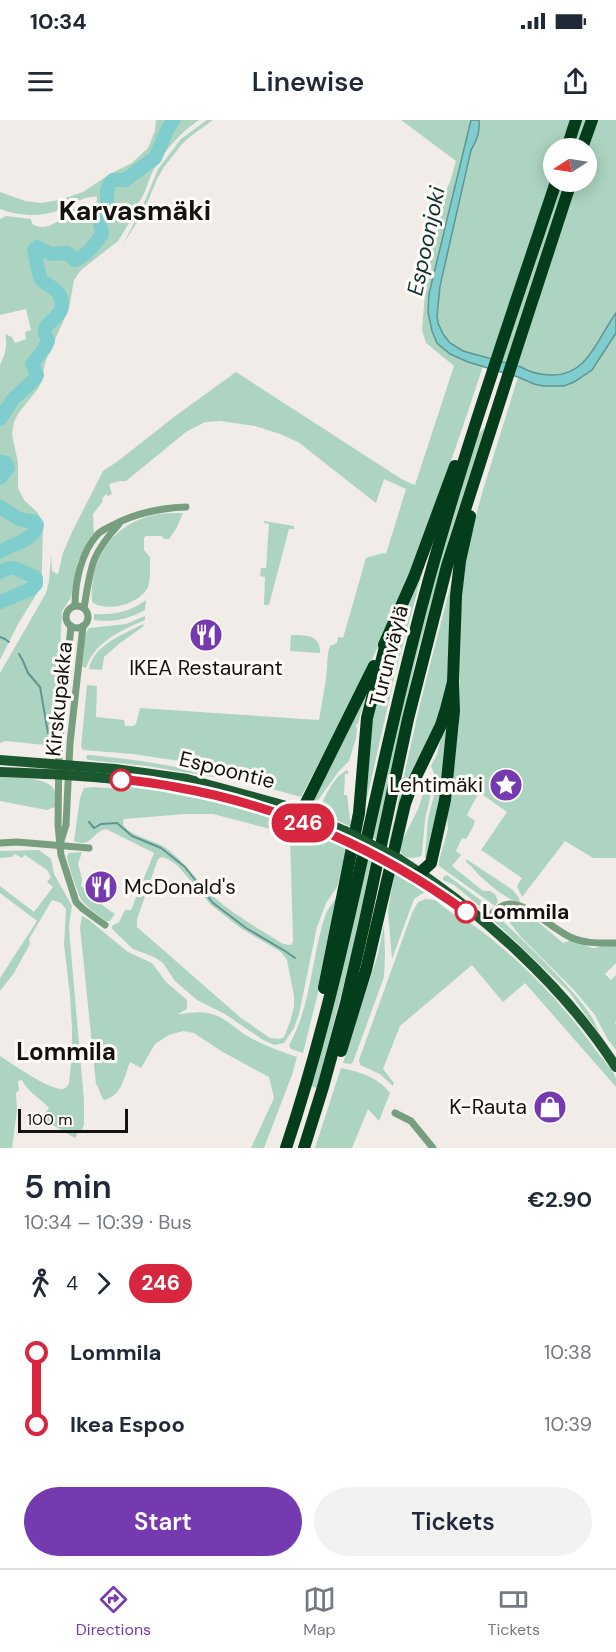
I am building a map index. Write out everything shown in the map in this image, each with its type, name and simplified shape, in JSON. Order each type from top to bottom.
[{"type":"highway","points":[[570,138],[576,120]]},
{"type":"highway","points":[[586,138],[592,120]]},
{"type":"highway","name":"Turunväylä","points":[[284,1148],[306,1084],[342,945],[394,715],[433,565],[470,442],[553,192]]},
{"type":"highway","name":"Turunväylä","points":[[304,1148],[345,1003],[408,719],[447,566],[569,192]]},
{"type":"highway","points":[[306,824],[302,810],[387,639],[414,577],[454,467],[470,442]]},
{"type":"highway","points":[[414,874],[431,864],[445,800],[454,711],[456,596],[460,561],[470,516],[472,486]]},
{"type":"highway","points":[[306,1084],[309,1053],[324,990],[358,813],[367,718],[387,639]]},
{"type":"highway","points":[[323,1087],[339,1056],[366,970],[405,804],[447,710],[453,682]]},
{"type":"main road","name":"Espoontie","points":[[0,760],[220,796],[344,835]]},
{"type":"main road","name":"Espoontie","points":[[0,772],[64,770],[152,773],[240,792],[302,810],[398,863],[483,922],[552,986],[614,1061]]},
{"type":"street","points":[[75,606],[80,570],[92,542],[99,533],[124,519],[158,509],[186,507]]},
{"type":"street","points":[[84,608],[75,606],[69,609],[66,615],[71,626],[77,628],[88,621],[84,608],[92,562],[105,539],[124,519]]},
{"type":"street","name":"Kirskupakka","points":[[64,770],[59,749],[71,626]]},
{"type":"street","name":"Kirskupakka","points":[[64,770],[70,743],[83,626]]},
{"type":"street","points":[[64,770],[66,825],[60,846],[61,855],[76,902],[105,925]]},
{"type":"street","points":[[0,843],[17,842],[89,848]]},
{"type":"street","points":[[483,922],[505,904],[511,904],[528,909],[558,931],[573,938],[589,943],[616,943]]},
{"type":"street","points":[[395,1113],[411,1121],[433,1148]]},
{"type":"green space","points":[[156,120],[199,120],[163,155],[138,203],[134,207],[119,203],[114,214],[121,213],[131,217],[131,220],[118,241],[81,270],[74,280],[69,308],[46,360],[39,387],[14,422],[12,434],[18,463],[18,488],[24,500],[38,513],[43,527],[41,587],[18,624],[0,660],[0,365],[6,350],[5,334],[12,337],[15,343],[26,339],[25,332],[31,330],[26,309],[0,315],[0,219],[6,216],[31,219],[32,224],[40,227],[47,226],[61,219],[60,215],[77,208],[91,206],[92,209],[96,209],[97,197],[82,199],[50,213],[28,215],[0,209],[0,192],[25,201],[41,203],[83,192],[132,163],[148,148],[155,131]]},
{"type":"green space","points":[[207,120],[213,120],[182,144],[164,167],[143,213],[123,244],[142,208],[158,169],[181,139]]},
{"type":"green space","points":[[401,120],[471,120],[429,294],[428,312],[432,331],[468,362],[483,366],[424,537],[402,593],[367,671],[301,797],[243,781],[199,764],[133,754],[83,750],[81,747],[87,685],[97,686],[96,717],[124,720],[125,726],[136,724],[140,708],[319,720],[330,646],[337,643],[338,637],[343,638],[366,558],[386,554],[406,489],[384,479],[376,503],[298,442],[255,426],[220,421],[205,422],[186,432],[126,481],[109,484],[112,494],[108,496],[106,494],[93,514],[94,535],[89,539],[78,561],[70,599],[62,611],[54,746],[6,741],[0,743],[0,673],[46,593],[51,555],[52,571],[58,574],[63,553],[73,530],[103,471],[236,372],[403,480],[415,485],[454,366],[426,343],[422,330],[433,229],[456,161]]},
{"type":"green space","points":[[479,120],[616,120],[616,313],[589,356],[570,373],[541,375],[463,351],[450,343],[438,323],[440,286],[471,150],[478,136]]},
{"type":"green space","points":[[616,333],[616,858],[593,858],[565,841],[522,897],[517,886],[522,878],[481,850],[507,812],[479,792],[467,815],[475,821],[466,839],[462,838],[456,851],[461,855],[452,866],[483,891],[495,894],[498,901],[495,906],[439,866],[448,829],[448,797],[459,727],[461,609],[471,533],[518,377],[534,384],[592,370]]},
{"type":"green space","points":[[485,427],[451,533],[415,663],[376,840],[371,837],[413,656],[462,482],[478,435]]},
{"type":"green space","points":[[183,513],[169,539],[164,539],[162,536],[144,538],[144,550],[150,557],[150,568],[149,584],[144,593],[131,602],[114,607],[92,602],[92,586],[100,557],[117,533],[143,518],[159,514]]},
{"type":"green space","points":[[264,521],[294,526],[294,529],[289,529],[269,605],[264,605],[265,577],[260,576],[261,568],[266,568],[269,524]]},
{"type":"green space","points":[[426,559],[395,674],[360,829],[370,730],[386,660]]},
{"type":"green space","points":[[452,580],[447,686],[443,706],[389,843],[420,704]]},
{"type":"green space","points":[[146,600],[145,610],[133,616],[114,621],[94,620],[94,614],[122,612]]},
{"type":"green space","points":[[145,616],[145,620],[118,633],[102,644],[95,651],[86,668],[83,667],[85,635],[89,628],[126,624]]},
{"type":"green space","points":[[143,624],[144,626],[104,657],[102,670],[89,669],[97,653],[110,641]]},
{"type":"green space","points":[[291,635],[315,639],[320,647],[320,653],[290,651]]},
{"type":"green space","points":[[370,682],[358,724],[356,724],[356,738],[349,761],[318,800],[312,802]]},
{"type":"green space","points":[[448,718],[449,730],[435,827],[427,859],[425,857],[428,818],[436,788],[436,778],[431,766]]},
{"type":"green space","points":[[87,755],[156,763],[220,778],[147,766],[88,760]]},
{"type":"green space","points":[[348,770],[348,774],[345,774],[344,795],[347,795],[351,827],[321,813],[323,802],[330,788],[343,772]]},
{"type":"green space","points":[[431,776],[434,780],[425,820],[421,856],[407,857],[402,854],[399,847],[425,794]]},
{"type":"green space","points":[[0,777],[39,780],[47,784],[54,789],[57,796],[55,807],[47,810],[0,801]]},
{"type":"green space","points":[[120,787],[156,788],[212,799],[348,844],[337,887],[326,903],[317,927],[299,1014],[294,1028],[284,1043],[274,1045],[263,1040],[225,1014],[197,1000],[175,981],[163,963],[133,949],[112,929],[112,926],[119,922],[125,910],[131,910],[154,853],[106,829],[88,842],[74,841],[80,798],[84,788],[120,789]],"holes":[[[213,814],[290,834],[293,942],[291,945],[283,944],[230,910],[214,897],[173,853],[162,845],[133,833],[123,824],[124,819]],[[162,857],[178,866],[211,905],[242,929],[281,952],[287,960],[294,1007],[284,1037],[270,1038],[241,1018],[137,927],[137,919],[158,859]]]},
{"type":"green space","points":[[39,850],[51,859],[54,874],[72,906],[69,925],[84,1100],[84,1124],[75,1138],[41,1118],[49,1108],[30,1091],[22,1080],[18,1081],[12,1148],[0,1148],[0,1056],[47,1085],[61,1089],[69,1084],[72,1028],[64,944],[66,909],[61,903],[52,900],[29,939],[30,944],[14,973],[0,991],[0,978],[37,921],[0,893],[0,886],[34,912],[53,887],[47,882],[51,877],[47,870],[25,855],[22,858],[15,854],[12,857],[0,858],[0,851]]},
{"type":"green space","points":[[82,852],[78,864],[82,879],[81,886],[115,914],[110,921],[106,921],[88,907],[79,893],[67,856],[69,853]]},
{"type":"green space","points":[[368,855],[372,857],[353,949],[317,1088],[310,1086]]},
{"type":"green space","points":[[466,859],[513,890],[520,903],[494,888],[466,862]]},
{"type":"green space","points":[[395,871],[425,892],[414,899],[392,959],[388,911]]},
{"type":"green space","points":[[447,875],[490,908],[483,909],[454,885],[443,880],[443,877]]},
{"type":"green space","points":[[337,896],[318,993],[303,1053],[291,1049],[289,1045],[306,1002],[326,913]]},
{"type":"green space","points":[[425,899],[435,900],[466,924],[469,922],[505,950],[539,982],[584,1034],[610,1069],[616,1078],[616,1087],[525,983],[503,1002],[472,965],[400,1026],[383,1069],[394,1083],[393,1086],[380,1074],[360,1065],[359,1060],[412,913],[418,902]]},
{"type":"green space","points":[[515,908],[537,921],[563,943],[573,940],[591,948],[602,944],[616,944],[616,963],[605,974],[611,980],[616,975],[616,1050],[595,1015],[574,990],[521,937],[503,914]]},
{"type":"green space","points":[[82,916],[128,952],[152,963],[166,982],[187,1000],[187,1009],[178,1014],[200,1012],[212,1014],[222,1018],[256,1041],[297,1057],[264,1148],[251,1148],[274,1098],[269,1077],[221,1051],[194,1033],[183,1031],[169,1035],[155,1044],[141,1068],[130,1062],[119,1090],[104,1100],[96,1084],[80,927]]},
{"type":"green space","points":[[498,916],[571,990],[594,1020],[598,1032],[570,993],[496,923],[494,920]]},
{"type":"green space","points":[[384,925],[384,977],[353,1062],[343,1063],[378,954]]},
{"type":"green space","points":[[341,1068],[362,1073],[374,1079],[390,1093],[379,1121],[368,1109],[352,1148],[315,1148]]},
{"type":"water","points":[[471,120],[479,120],[478,132],[471,150],[440,286],[438,323],[450,343],[463,351],[536,373],[552,375],[564,374],[583,362],[616,313],[616,333],[592,370],[564,386],[534,384],[468,362],[450,354],[437,343],[432,331],[428,312],[429,294]]},
{"type":"waterway","points":[[0,419],[13,399],[35,379],[37,375],[32,364],[48,341],[45,333],[48,324],[62,308],[59,294],[40,278],[34,250],[37,247],[51,254],[67,253],[75,260],[87,252],[102,234],[100,224],[107,208],[107,191],[110,183],[113,180],[125,180],[155,158],[174,120]]},
{"type":"waterway","points":[[0,462],[6,463],[8,468],[0,478]]},
{"type":"waterway","points":[[0,507],[19,519],[35,522],[37,525],[35,531],[27,539],[0,552]]},
{"type":"waterway","points":[[0,572],[14,568],[36,579],[36,584],[31,589],[0,602]]},
{"type":"waterway","points":[[0,637],[9,642]]},
{"type":"waterway","points":[[19,654],[28,673],[40,687],[48,733]]},
{"type":"waterway","points":[[89,822],[94,828],[101,824],[117,823],[132,836],[161,848],[185,867],[213,903],[246,928],[295,958]]},
{"type":"bus line","name":"246","points":[[121,780],[220,796],[262,808],[316,828],[370,853],[416,879],[466,912]]},
{"type":"place","name":"IKEA Restaurant","points":[[206,635]]},
{"type":"place","name":"Lehtimäki","points":[[506,785]]},
{"type":"place","name":"McDonald's","points":[[101,887]]},
{"type":"place","name":"Lommila","points":[[466,912]]},
{"type":"place","name":"K-Rauta","points":[[550,1107]]},
{"type":"district","name":"Karvasmäki","points":[[135,210]]},
{"type":"district","name":"Lommila","points":[[66,1051]]},
{"type":"water label","name":"Espoonjoki","points":[[426,241]]}]
